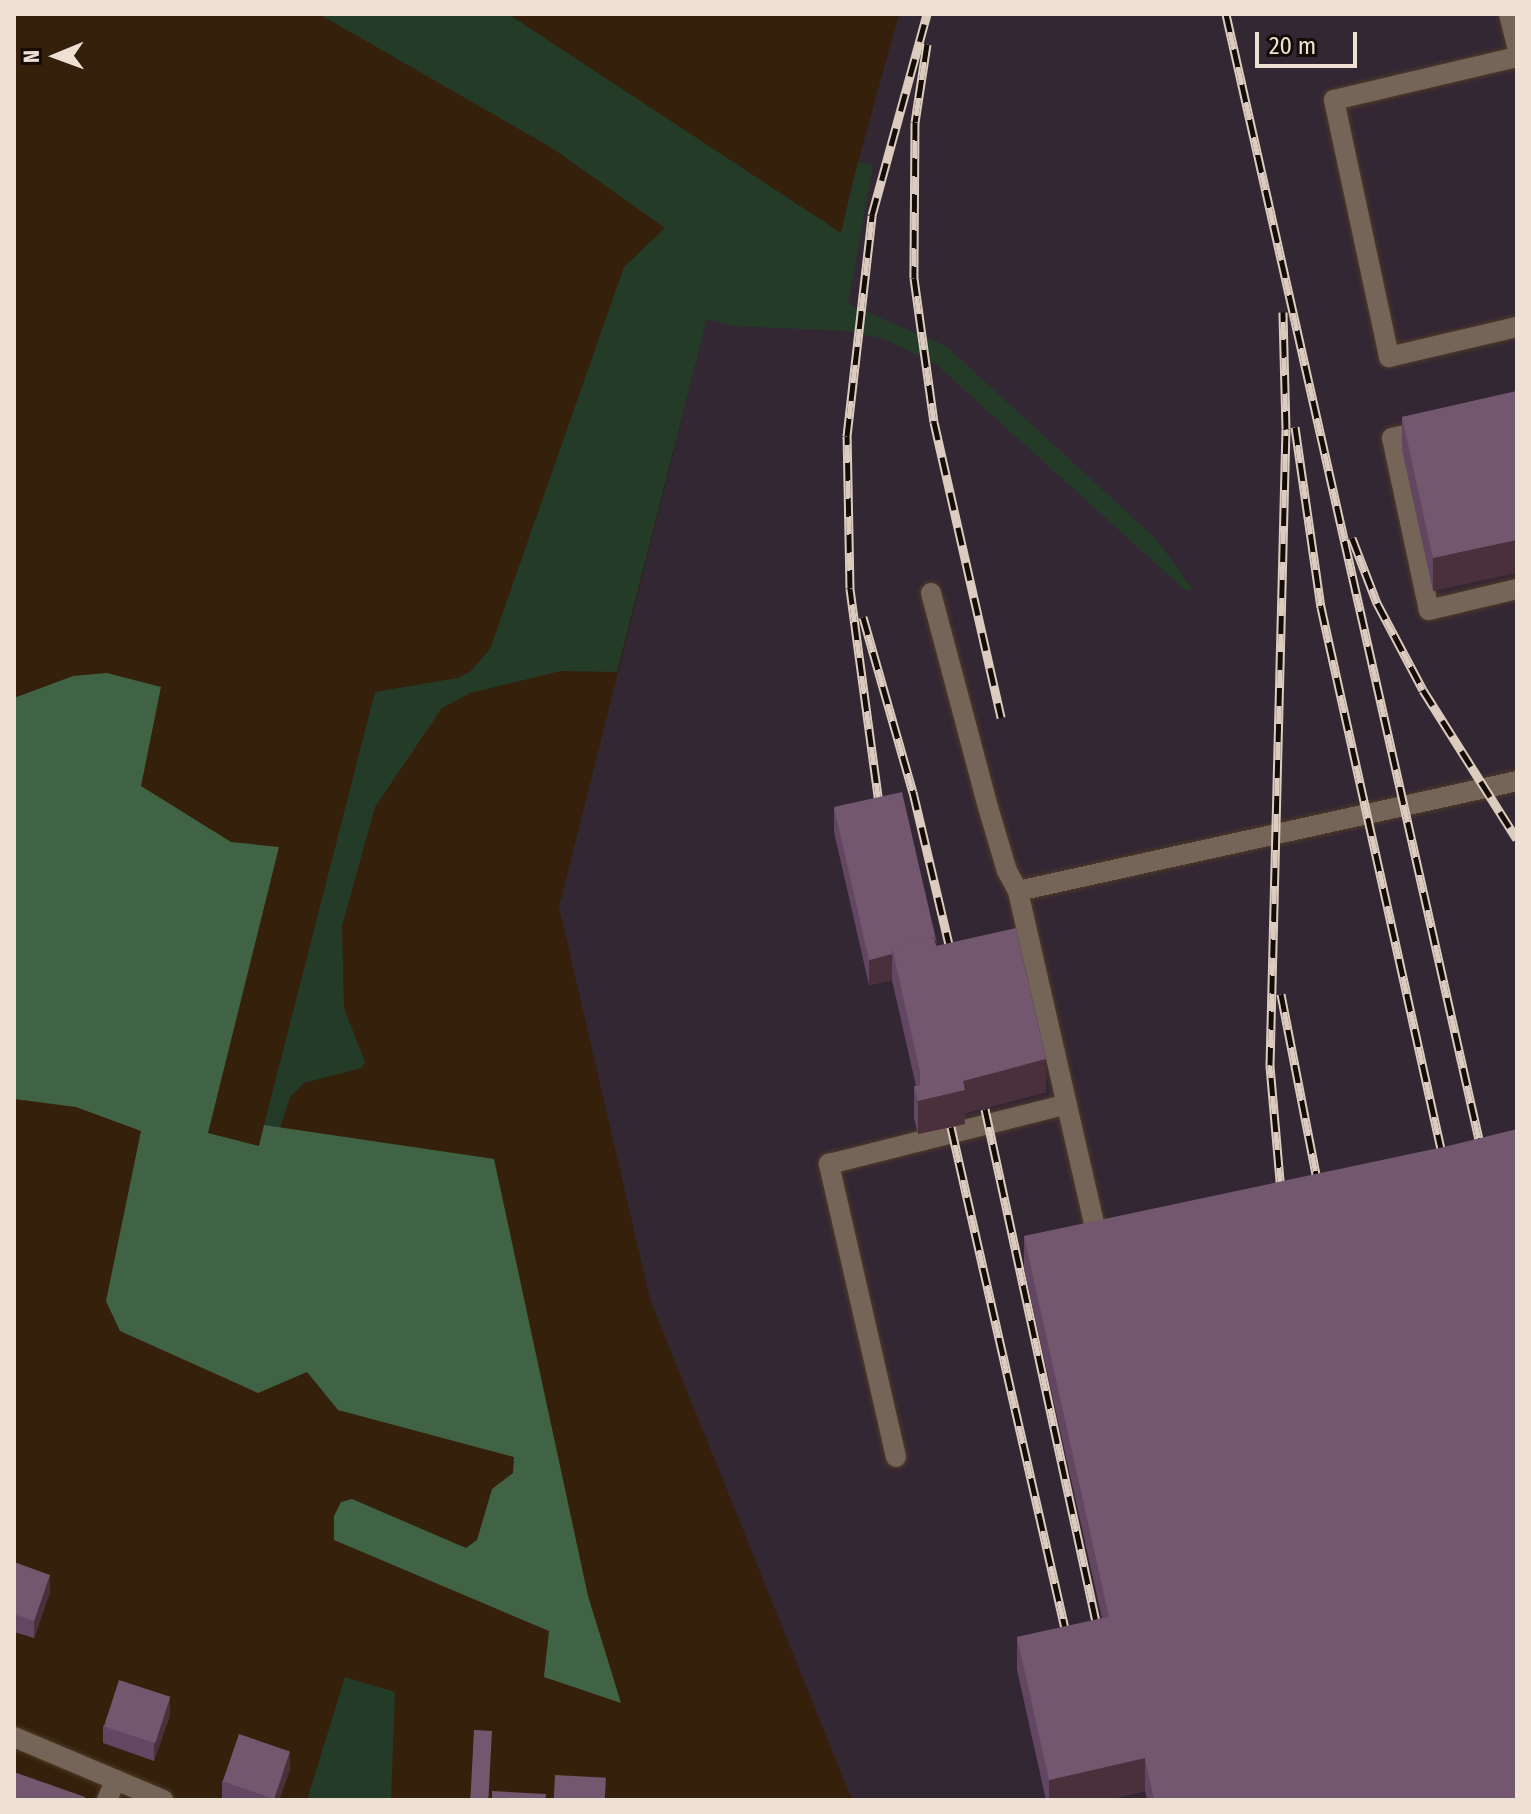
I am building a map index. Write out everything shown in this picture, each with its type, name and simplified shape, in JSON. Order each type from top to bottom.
[{"type":"street","points":[[1509,14],[1517,47]]},
{"type":"street","points":[[1517,57],[1334,100],[1389,357],[1517,327]]},
{"type":"street","points":[[1448,425],[1392,438],[1429,610],[1517,589]]},
{"type":"street","points":[[931,593],[999,846],[1018,891],[1100,1253]]},
{"type":"street","points":[[1018,891],[1517,781]]},
{"type":"street","points":[[896,1457],[829,1164],[1067,1104]]},
{"type":"street","points":[[14,1737],[111,1790],[163,1800]]},
{"type":"shaded area","points":[[899,14],[1517,14],[1517,1800],[852,1800],[650,1299],[559,907],[707,319],[828,315],[849,195]]},
{"type":"green space","points":[[319,14],[508,14],[841,233],[858,162],[873,165],[848,304],[946,346],[1156,539],[1193,590],[1185,590],[936,364],[884,339],[848,331],[733,326],[707,319],[617,672],[561,671],[470,693],[442,708],[375,807],[342,926],[344,1008],[365,1062],[361,1068],[304,1083],[290,1097],[280,1128],[264,1125],[375,692],[457,678],[470,672],[490,649],[624,267],[665,228],[552,148]]},
{"type":"green space","points":[[107,673],[161,687],[141,786],[231,842],[279,847],[208,1133],[259,1146],[264,1125],[494,1159],[588,1596],[621,1703],[544,1677],[549,1631],[334,1540],[334,1516],[341,1502],[352,1499],[466,1548],[477,1540],[492,1489],[513,1473],[514,1457],[338,1410],[307,1372],[258,1393],[120,1331],[106,1301],[141,1131],[76,1107],[14,1099],[14,698],[73,676]]},
{"type":"green space","points":[[345,1677],[395,1692],[391,1800],[307,1800]]},
{"type":"building","points":[[1517,391],[1517,540],[1433,558],[1402,417]]},
{"type":"building","points":[[902,792],[937,944],[934,937],[892,947],[892,954],[869,960],[834,807]]},
{"type":"building","points":[[1016,928],[1046,1059],[963,1081],[965,1090],[918,1101],[914,1086],[920,1085],[920,1072],[892,947],[934,937],[936,946]]},
{"type":"building","points":[[1517,1129],[1517,1800],[1154,1800],[1145,1758],[1049,1780],[1017,1637],[1109,1617],[1024,1236]]},
{"type":"building","points":[[14,1562],[50,1575],[34,1621],[14,1614]]},
{"type":"building","points":[[119,1680],[170,1697],[155,1743],[104,1727]]},
{"type":"building","points":[[474,1730],[492,1731],[488,1800],[470,1800]]},
{"type":"building","points":[[239,1734],[290,1752],[274,1799],[223,1781]]},
{"type":"building","points":[[14,1772],[85,1797],[84,1800],[14,1800]]},
{"type":"building","points":[[555,1775],[606,1778],[605,1800],[554,1800]]},
{"type":"building","points":[[492,1791],[546,1794],[545,1800],[492,1800]]},
{"type":"railway","points":[[881,818],[850,588],[847,436],[872,215],[927,14]]},
{"type":"railway","points":[[1226,14],[1484,1162]]},
{"type":"railway","points":[[927,44],[915,122],[914,278],[934,422],[1001,718]]},
{"type":"railway","points":[[1282,1203],[1270,1065],[1286,429],[1283,312]]},
{"type":"railway","points":[[1295,427],[1321,607],[1445,1167]]},
{"type":"railway","points":[[1352,538],[1377,603],[1423,690],[1517,839]]},
{"type":"railway","points":[[863,617],[913,792],[954,965]]},
{"type":"railway","points":[[1281,994],[1320,1194]]},
{"type":"railway","points":[[985,1109],[1100,1640]]},
{"type":"railway","points":[[951,1127],[1069,1646]]}]
